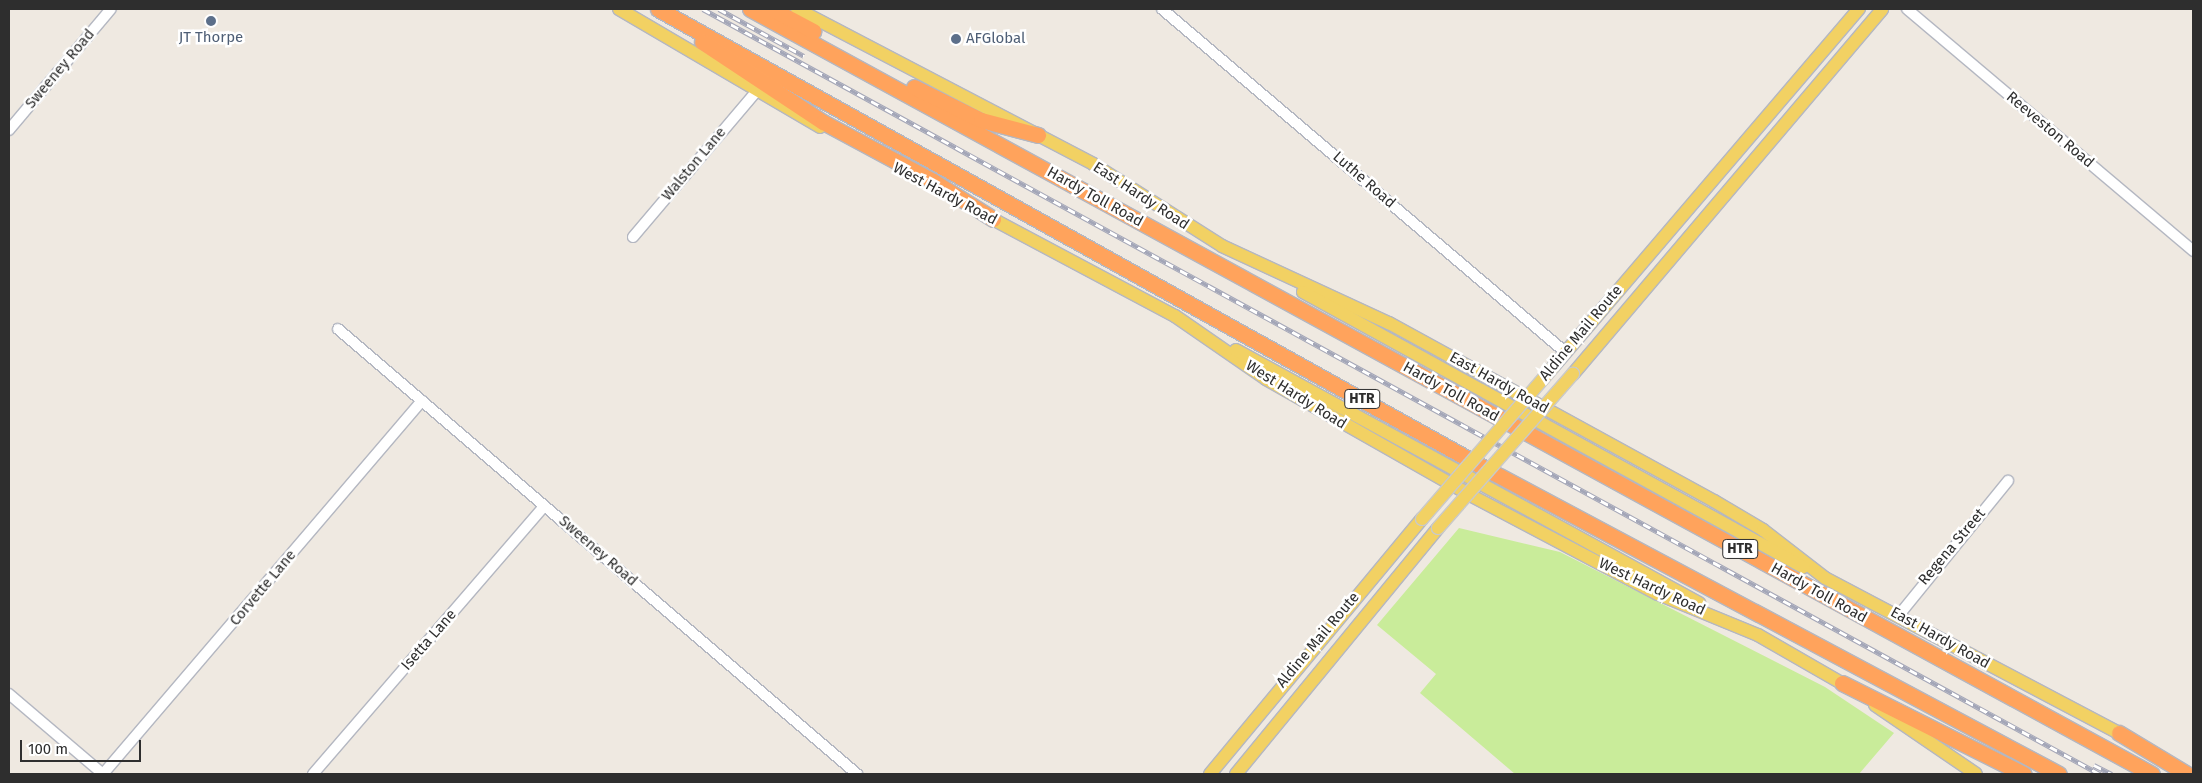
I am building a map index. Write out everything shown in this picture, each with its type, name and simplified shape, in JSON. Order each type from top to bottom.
[{"type":"highway","name":"Hardy Toll Road","points":[[750,9],[2152,774]]},
{"type":"highway","points":[[772,9],[981,120],[1038,135]]},
{"type":"highway","points":[[664,12],[724,61],[993,219]]},
{"type":"highway","name":"HTR","points":[[664,12],[1484,467],[2058,774]]},
{"type":"highway","points":[[1842,683],[2024,774]]},
{"type":"highway","points":[[2119,733],[2187,774]]},
{"type":"main road","name":"West Hardy Road","points":[[619,9],[756,92],[1175,316],[1274,384],[1470,495],[1658,594],[1758,635],[1842,683],[1976,774]]},
{"type":"main road","name":"East Hardy Road","points":[[797,9],[1093,164],[1222,246],[1389,322],[1714,500],[1763,530],[1825,578],[1899,615],[2193,771]]},
{"type":"main road","name":"Aldine Mail Route","points":[[1210,774],[1232,744],[1338,617],[1859,9]]},
{"type":"main road","name":"Aldine Mail Route","points":[[1236,774],[1438,528],[1573,374],[1882,9]]},
{"type":"main road","points":[[1756,127],[1770,140]]},
{"type":"main road","points":[[1661,238],[1677,251]]},
{"type":"main road","points":[[1222,246],[1516,411],[1825,578]]},
{"type":"main road","points":[[1175,316],[1388,433],[1460,475],[1758,635]]},
{"type":"main road","points":[[1338,617],[1356,627]]},
{"type":"main road","points":[[1232,744],[1249,756]]},
{"type":"street","name":"Sweeney Road","points":[[9,130],[111,9]]},
{"type":"street","name":"Luthe Road","points":[[1162,9],[1565,352]]},
{"type":"street","name":"Reeveston Road","points":[[1907,9],[2193,251]]},
{"type":"street","name":"Walston Lane","points":[[633,237],[756,92]]},
{"type":"street","name":"Sweeney Road","points":[[338,329],[857,774]]},
{"type":"street","name":"Corvette Lane","points":[[103,774],[422,401]]},
{"type":"street","name":"Regena Street","points":[[1899,615],[2008,481]]},
{"type":"street","name":"Isetta Lane","points":[[313,774],[544,506]]},
{"type":"street","points":[[9,694],[103,774]]},
{"type":"green space","points":[[1459,528],[1560,552],[1825,687],[1894,733],[1859,774],[1515,774],[1420,693],[1436,674],[1377,625]]},
{"type":"railway","points":[[703,9],[2100,774]]},
{"type":"railway","points":[[719,9],[804,56]]},
{"type":"railway","points":[[2094,765],[2112,774]]},
{"type":"place","name":"JT Thorpe","points":[[211,21]]},
{"type":"place","name":"AFGlobal","points":[[956,39]]}]
